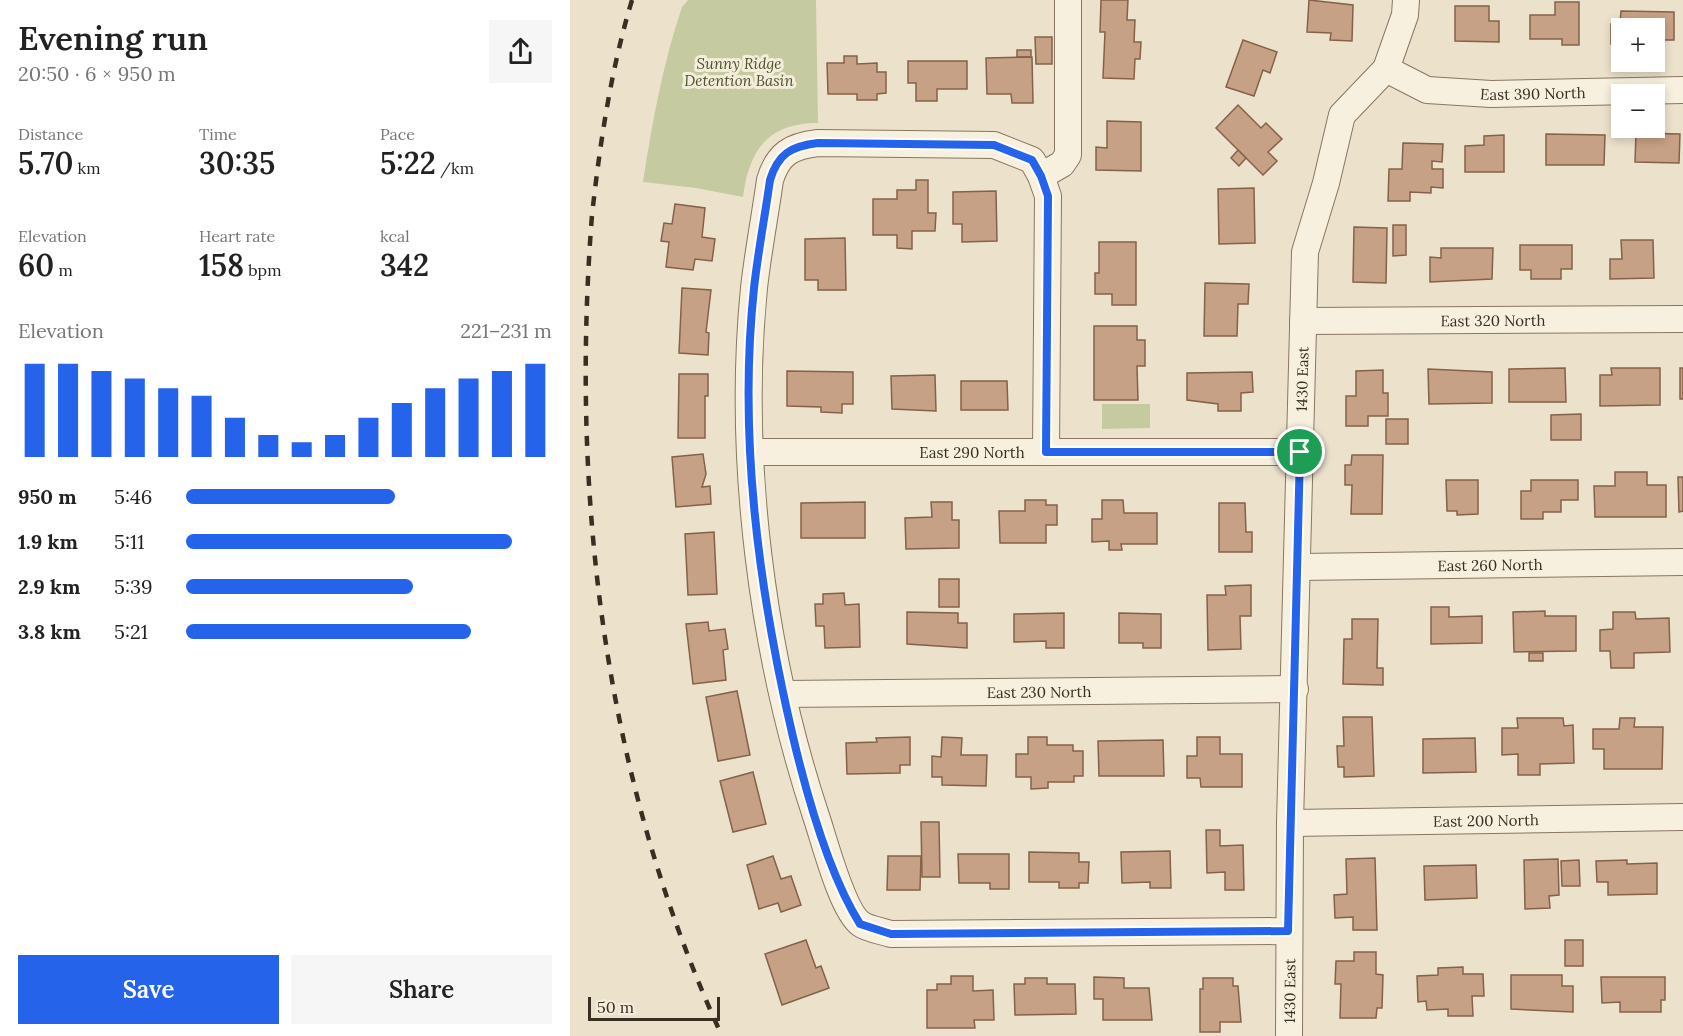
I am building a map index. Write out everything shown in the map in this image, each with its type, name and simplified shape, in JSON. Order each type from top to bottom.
[{"type":"street","points":[[1068,0],[1068,155],[1062,164],[1036,168],[994,145],[818,143],[799,145],[783,153],[775,164],[770,180],[754,289],[750,396],[754,518],[773,651],[783,694],[802,774],[843,897],[860,924],[891,934],[1288,931]]},
{"type":"street","name":"1430 East","points":[[1289,1036],[1290,823],[1305,252],[1326,183],[1342,115],[1386,69],[1405,15],[1406,0]]},
{"type":"street","name":"East 390 North","points":[[1386,69],[1427,90],[1491,94],[1683,90]]},
{"type":"street","points":[[1036,168],[1048,196],[1046,452]]},
{"type":"street","name":"East 320 North","points":[[1303,321],[1683,319]]},
{"type":"street","name":"East 290 North","points":[[752,452],[1300,452]]},
{"type":"street","name":"East 260 North","points":[[1298,567],[1683,562]]},
{"type":"street","name":"East 230 North","points":[[783,694],[1295,689]]},
{"type":"street","name":"East 200 North","points":[[1290,823],[1683,817]]},
{"type":"green space","name":"Sunny Ridge Detention Basin","points":[[688,0],[816,0],[818,123],[800,124],[773,134],[756,153],[750,166],[743,197],[696,188],[643,182],[664,71],[682,7]]},
{"type":"green space","points":[[1102,404],[1150,404],[1150,428],[1102,429]]},
{"type":"building","points":[[1101,0],[1128,0],[1127,20],[1135,20],[1134,42],[1141,42],[1140,59],[1135,59],[1134,79],[1103,78],[1105,32],[1100,32]]},
{"type":"building","points":[[1309,0],[1353,5],[1352,41],[1330,40],[1331,33],[1307,32]]},
{"type":"building","points":[[1555,2],[1579,2],[1579,45],[1562,45],[1562,39],[1530,39],[1530,15],[1555,15]]},
{"type":"building","points":[[1455,6],[1489,6],[1489,21],[1499,21],[1499,42],[1455,41]]},
{"type":"building","points":[[1621,11],[1674,12],[1674,40],[1665,40],[1665,18],[1620,18]]},
{"type":"building","points":[[1035,37],[1052,37],[1052,64],[1036,64]]},
{"type":"building","points":[[1243,40],[1277,52],[1270,73],[1263,70],[1254,96],[1226,87]]},
{"type":"building","points":[[1017,50],[1031,50],[1031,57],[1017,57]]},
{"type":"building","points":[[844,56],[857,56],[857,64],[877,63],[877,72],[886,72],[886,93],[877,94],[877,100],[857,100],[857,94],[828,94],[827,63],[844,63]]},
{"type":"building","points":[[1032,57],[1033,103],[1012,103],[1011,94],[987,94],[986,58]]},
{"type":"building","points":[[908,61],[967,61],[967,89],[937,89],[937,101],[916,101],[916,83],[908,83]]},
{"type":"building","points":[[1238,105],[1261,128],[1266,123],[1282,139],[1268,152],[1277,161],[1263,175],[1216,128]]},
{"type":"building","points":[[1107,121],[1141,122],[1141,171],[1096,170],[1096,147],[1107,148]]},
{"type":"building","points":[[1546,134],[1605,135],[1604,165],[1546,165]]},
{"type":"building","points":[[1665,134],[1680,134],[1679,163],[1635,162],[1636,138],[1665,138]]},
{"type":"building","points":[[1504,135],[1504,172],[1465,172],[1465,146],[1484,145],[1484,136]]},
{"type":"building","points":[[1403,143],[1443,144],[1442,162],[1432,161],[1432,169],[1443,169],[1443,188],[1431,187],[1431,193],[1410,192],[1410,201],[1388,201],[1389,169],[1402,169]]},
{"type":"building","points":[[1238,150],[1246,158],[1239,166],[1231,158]]},
{"type":"building","points":[[916,180],[928,180],[928,213],[936,213],[935,231],[912,231],[912,249],[897,248],[897,235],[873,235],[873,199],[897,199],[897,190],[916,190]]},
{"type":"building","points":[[1254,188],[1255,243],[1219,244],[1218,189]]},
{"type":"building","points":[[996,191],[997,241],[962,242],[962,224],[953,224],[953,192]]},
{"type":"building","points":[[675,204],[705,208],[702,237],[715,239],[712,261],[695,259],[693,270],[666,267],[669,242],[661,241],[664,223],[672,224]]},
{"type":"building","points":[[1393,225],[1406,225],[1406,255],[1393,256]]},
{"type":"building","points":[[1354,227],[1387,228],[1386,283],[1353,282]]},
{"type":"building","points":[[845,238],[846,290],[818,290],[818,280],[805,280],[805,239]]},
{"type":"building","points":[[1621,240],[1653,240],[1654,278],[1610,279],[1610,259],[1622,259]]},
{"type":"building","points":[[1099,242],[1136,242],[1136,305],[1112,305],[1112,294],[1095,294],[1095,273],[1099,273]]},
{"type":"building","points":[[1520,245],[1572,245],[1572,269],[1561,269],[1561,279],[1531,279],[1531,270],[1520,270]]},
{"type":"building","points":[[1441,248],[1493,248],[1492,279],[1430,282],[1430,257],[1441,258]]},
{"type":"building","points":[[1205,283],[1249,284],[1248,304],[1238,304],[1237,336],[1204,336]]},
{"type":"building","points":[[682,288],[711,290],[706,332],[709,333],[708,355],[679,353]]},
{"type":"building","points":[[1094,326],[1137,326],[1137,340],[1145,340],[1145,366],[1137,366],[1138,400],[1094,400]]},
{"type":"building","points":[[1565,368],[1566,402],[1509,402],[1509,369]]},
{"type":"building","points":[[1611,368],[1660,368],[1660,405],[1600,406],[1600,375],[1612,375]]},
{"type":"building","points":[[1680,368],[1683,368],[1683,399],[1680,399]]},
{"type":"building","points":[[1428,369],[1492,372],[1492,403],[1429,404]]},
{"type":"building","points":[[1383,370],[1383,393],[1388,393],[1388,416],[1368,416],[1368,426],[1346,426],[1346,396],[1356,396],[1356,371]]},
{"type":"building","points":[[787,371],[853,372],[853,404],[842,404],[842,413],[821,412],[821,407],[787,406]]},
{"type":"building","points":[[1252,372],[1253,392],[1241,393],[1241,411],[1218,411],[1218,404],[1187,400],[1187,373]]},
{"type":"building","points":[[679,374],[708,374],[708,396],[705,396],[705,438],[678,438]]},
{"type":"building","points":[[935,375],[936,411],[892,409],[891,376]]},
{"type":"building","points":[[961,381],[1007,381],[1008,410],[961,410]]},
{"type":"building","points":[[1581,414],[1581,440],[1551,440],[1551,415]]},
{"type":"building","points":[[1386,419],[1408,419],[1408,444],[1386,444]]},
{"type":"building","points":[[703,454],[706,474],[702,487],[710,486],[711,504],[676,507],[672,457]]},
{"type":"building","points":[[1352,455],[1383,455],[1382,514],[1351,514],[1352,485],[1345,485],[1345,465],[1351,465]]},
{"type":"building","points":[[1615,472],[1647,472],[1647,485],[1666,485],[1666,517],[1595,517],[1594,486],[1615,486]]},
{"type":"building","points":[[1678,477],[1683,477],[1683,511],[1679,512]]},
{"type":"building","points":[[1446,480],[1478,480],[1478,514],[1457,515],[1457,511],[1447,511]]},
{"type":"building","points":[[1531,480],[1578,480],[1578,500],[1561,500],[1561,512],[1543,512],[1543,519],[1521,519],[1521,491],[1531,491]]},
{"type":"building","points":[[1025,500],[1046,500],[1046,505],[1057,505],[1057,525],[1046,525],[1046,543],[1000,543],[999,511],[1025,511]]},
{"type":"building","points":[[1102,500],[1123,500],[1124,513],[1157,513],[1157,544],[1121,544],[1122,550],[1109,550],[1109,541],[1092,542],[1092,519],[1102,519]]},
{"type":"building","points":[[865,502],[865,538],[801,538],[801,503]]},
{"type":"building","points":[[931,502],[952,502],[952,520],[959,520],[959,548],[906,549],[905,518],[932,517]]},
{"type":"building","points":[[1219,503],[1245,503],[1246,532],[1252,532],[1252,552],[1219,552]]},
{"type":"building","points":[[714,532],[717,594],[688,595],[685,534]]},
{"type":"building","points":[[939,579],[959,579],[959,607],[939,607]]},
{"type":"building","points":[[1251,585],[1251,616],[1240,616],[1241,649],[1208,650],[1207,595],[1226,595],[1225,586]]},
{"type":"building","points":[[844,593],[845,605],[859,604],[860,647],[825,648],[824,626],[816,626],[815,604],[823,604],[823,594]]},
{"type":"building","points":[[1431,607],[1449,607],[1449,617],[1482,616],[1482,643],[1431,644]]},
{"type":"building","points":[[1545,611],[1545,616],[1576,616],[1576,651],[1514,652],[1513,612]]},
{"type":"building","points":[[907,612],[958,613],[958,623],[967,623],[967,648],[907,644]]},
{"type":"building","points":[[1613,612],[1635,612],[1636,619],[1669,618],[1670,652],[1634,653],[1634,668],[1611,668],[1610,651],[1600,651],[1600,630],[1613,629]]},
{"type":"building","points":[[1064,613],[1064,648],[1046,648],[1046,641],[1014,642],[1014,614]]},
{"type":"building","points":[[1119,613],[1161,614],[1161,648],[1143,648],[1143,643],[1119,643]]},
{"type":"building","points":[[1352,619],[1378,619],[1377,668],[1383,668],[1383,685],[1343,684],[1344,639],[1352,639]]},
{"type":"building","points":[[708,622],[709,631],[725,629],[728,649],[723,650],[726,680],[693,684],[686,624]]},
{"type":"building","points":[[1529,653],[1543,653],[1543,661],[1529,661]]},
{"type":"building","points":[[737,691],[750,755],[718,761],[706,697]]},
{"type":"building","points":[[1343,717],[1372,717],[1374,776],[1344,777],[1344,767],[1338,767],[1337,746],[1344,746]]},
{"type":"building","points":[[1517,718],[1563,718],[1564,726],[1573,725],[1574,763],[1540,764],[1540,775],[1518,775],[1518,754],[1502,755],[1502,728],[1518,728]]},
{"type":"building","points":[[1620,718],[1635,718],[1634,727],[1663,727],[1662,769],[1604,769],[1604,749],[1593,749],[1593,729],[1619,729]]},
{"type":"building","points":[[910,737],[910,765],[900,765],[900,773],[847,774],[846,743],[877,742],[876,738]]},
{"type":"building","points":[[942,737],[962,738],[961,755],[987,755],[986,786],[942,785],[942,777],[932,777],[932,756],[941,757]]},
{"type":"building","points":[[1028,737],[1047,737],[1047,745],[1073,745],[1073,751],[1083,751],[1083,776],[1074,776],[1074,782],[1048,782],[1048,788],[1031,789],[1031,777],[1016,777],[1016,754],[1028,754]]},
{"type":"building","points":[[1197,737],[1220,737],[1220,754],[1242,754],[1242,787],[1201,787],[1200,778],[1187,778],[1187,756],[1197,756]]},
{"type":"building","points":[[1475,738],[1476,772],[1423,773],[1423,739]]},
{"type":"building","points":[[1163,740],[1164,776],[1099,776],[1098,741]]},
{"type":"building","points":[[753,772],[766,824],[733,832],[720,781]]},
{"type":"building","points":[[921,822],[939,822],[940,877],[922,877]]},
{"type":"building","points":[[1206,830],[1220,830],[1220,846],[1243,845],[1244,890],[1225,890],[1225,872],[1207,873]]},
{"type":"building","points":[[1170,851],[1171,888],[1150,888],[1150,882],[1122,883],[1121,852]]},
{"type":"building","points":[[1029,852],[1079,853],[1079,862],[1089,862],[1088,883],[1079,883],[1079,888],[1059,888],[1059,882],[1029,882]]},
{"type":"building","points":[[958,854],[1009,854],[1009,889],[990,889],[990,883],[959,883]]},
{"type":"building","points":[[773,856],[781,879],[791,876],[801,905],[781,912],[778,903],[759,909],[747,865]]},
{"type":"building","points":[[888,856],[921,856],[920,890],[887,890]]},
{"type":"building","points":[[1375,858],[1377,930],[1353,930],[1353,917],[1335,918],[1334,895],[1347,894],[1346,859]]},
{"type":"building","points":[[1558,859],[1559,895],[1549,896],[1550,908],[1525,909],[1524,860]]},
{"type":"building","points":[[1579,860],[1580,886],[1562,886],[1561,861]]},
{"type":"building","points":[[1627,860],[1627,864],[1657,863],[1657,894],[1608,895],[1608,882],[1597,882],[1596,861]]},
{"type":"building","points":[[1476,865],[1477,898],[1425,900],[1424,866]]},
{"type":"building","points":[[806,940],[816,968],[821,966],[829,988],[782,1005],[765,954]]},
{"type":"building","points":[[1565,940],[1583,940],[1583,966],[1565,966]]},
{"type":"building","points":[[1354,952],[1376,952],[1376,974],[1383,975],[1382,1008],[1377,1008],[1376,1018],[1340,1018],[1341,984],[1335,984],[1336,961],[1354,961]]},
{"type":"building","points":[[1463,967],[1463,974],[1483,974],[1484,996],[1472,996],[1473,1016],[1448,1016],[1448,1009],[1427,1010],[1426,1001],[1418,1002],[1417,976],[1438,975],[1438,968]]},
{"type":"building","points":[[1511,975],[1562,975],[1562,986],[1573,986],[1573,1012],[1511,1009]]},
{"type":"building","points":[[951,976],[973,976],[973,991],[993,990],[994,1020],[974,1020],[975,1028],[927,1028],[927,990],[937,990],[937,984],[951,984]]},
{"type":"building","points":[[1094,977],[1124,978],[1124,988],[1149,988],[1152,1020],[1103,1020],[1103,999],[1094,999]]},
{"type":"building","points":[[1601,977],[1665,977],[1665,1000],[1661,1000],[1661,1012],[1620,1012],[1620,1002],[1602,1003]]},
{"type":"building","points":[[1025,978],[1047,978],[1047,984],[1075,984],[1076,1014],[1015,1015],[1014,984],[1025,984]]},
{"type":"building","points":[[1203,978],[1233,978],[1233,986],[1238,986],[1241,1022],[1220,1022],[1220,1032],[1200,1032],[1200,989],[1203,989]]},
{"type":"railway","points":[[632,0],[607,106],[592,215],[586,320],[586,425],[592,530],[604,634],[623,738],[649,839],[682,939],[722,1036]]},
{"type":"route","points":[[818,143],[994,145],[1032,160],[1048,196],[1046,452],[1300,452],[1288,931],[891,934],[860,924],[843,897],[802,774],[773,651],[754,518],[750,396],[754,289],[770,180],[775,164],[783,153],[799,145],[818,143]]}]
